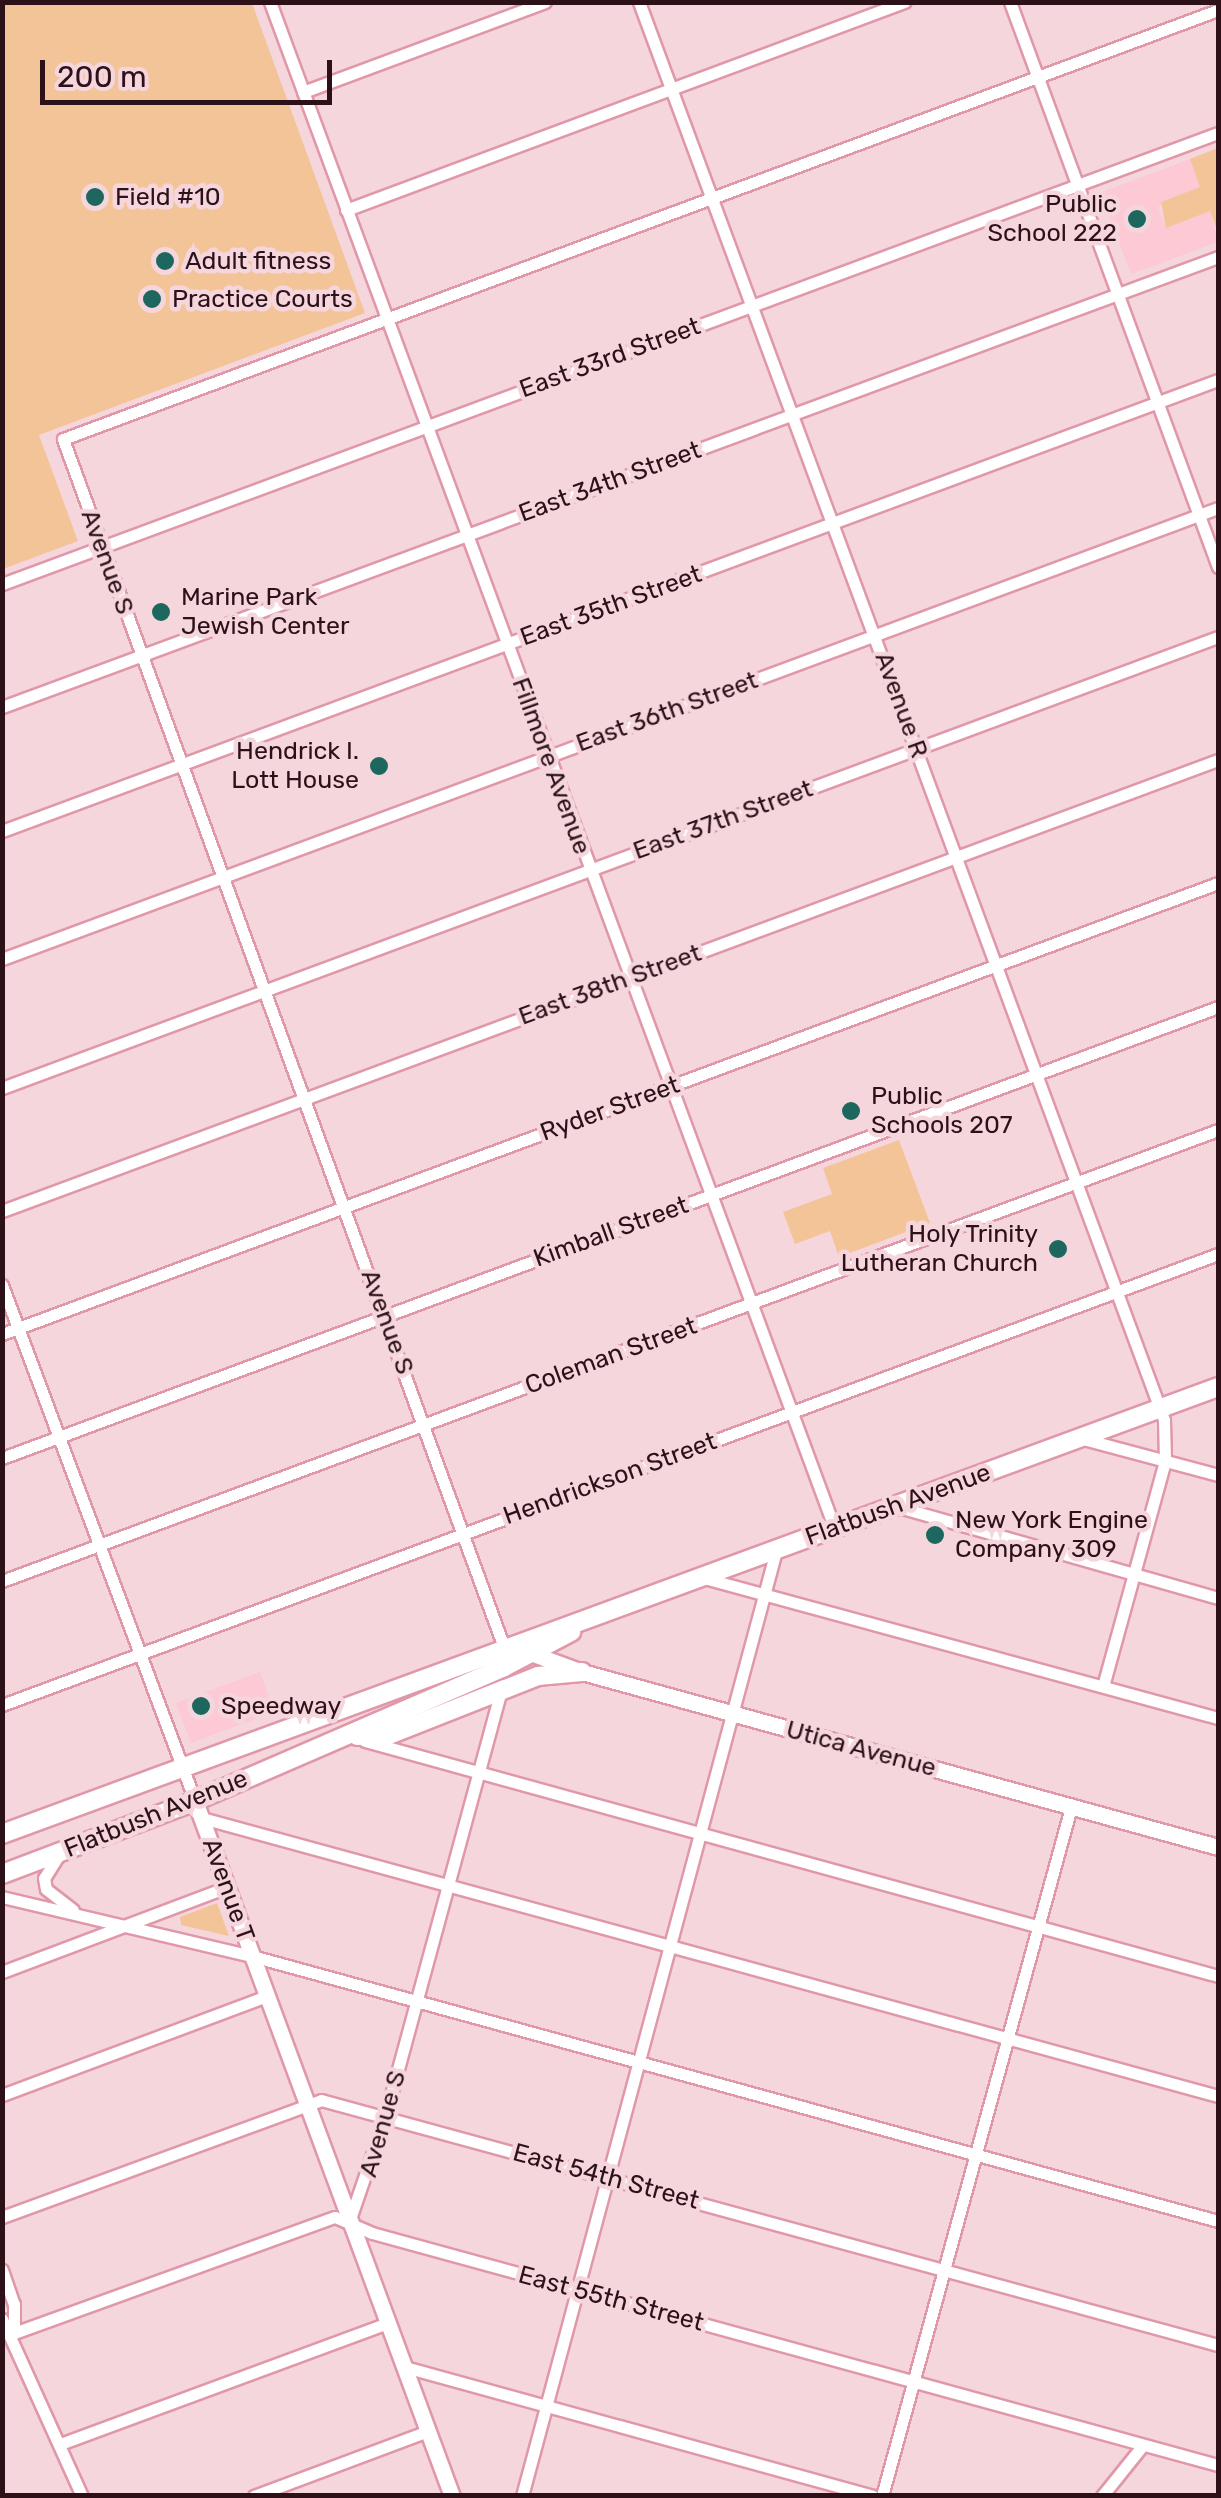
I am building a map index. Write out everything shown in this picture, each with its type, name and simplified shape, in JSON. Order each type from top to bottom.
[{"type":"main road","name":"Flatbush Avenue","points":[[2,1834],[507,1644],[579,1625],[1218,1387]]},
{"type":"main road","name":"Flatbush Avenue","points":[[2,1874],[198,1809],[347,1736],[534,1654],[579,1625]]},
{"type":"main road","name":"Utica Avenue","points":[[507,1644],[582,1672],[1218,1846]]},
{"type":"main road","points":[[347,1736],[389,1735],[538,1676],[582,1672]]},
{"type":"main road","name":"Avenue T","points":[[198,1809],[452,2496]]},
{"type":"main road","points":[[2,1846],[29,1824]]},
{"type":"street","name":"Fillmore Avenue","points":[[270,2],[835,1529]]},
{"type":"street","points":[[302,92],[546,2]]},
{"type":"street","name":"Avenue R","points":[[639,2],[1160,1409],[1168,1433],[1165,1461]]},
{"type":"street","points":[[346,210],[904,2]]},
{"type":"street","points":[[1010,2],[1218,567]]},
{"type":"street","points":[[386,318],[1218,10]]},
{"type":"street","name":"East 33rd Street","points":[[2,584],[1218,133]]},
{"type":"street","name":"East 34th Street","points":[[2,707],[1218,257]]},
{"type":"street","name":"Avenue S","points":[[350,2219],[385,2117],[480,1774],[501,1690],[507,1644],[62,440],[386,318]]},
{"type":"street","name":"East 35th Street","points":[[2,830],[1218,380]]},
{"type":"street","name":"East 36th Street","points":[[2,958],[1218,508]]},
{"type":"street","name":"East 37th Street","points":[[2,1088],[1218,637]]},
{"type":"street","name":"East 38th Street","points":[[2,1211],[1218,760]]},
{"type":"street","name":"Ryder Street","points":[[2,1334],[1218,884]]},
{"type":"street","name":"Kimball Street","points":[[2,1458],[1218,1007]]},
{"type":"street","name":"Coleman Street","points":[[2,1581],[1218,1130]]},
{"type":"street","name":"Hendrickson Street","points":[[2,1705],[1218,1254]]},
{"type":"street","name":"Avenue T","points":[[2,1285],[198,1809]]},
{"type":"street","points":[[1080,1438],[1218,1475]]},
{"type":"street","points":[[1103,1686],[1165,1461]]},
{"type":"street","points":[[895,1506],[1218,1598]]},
{"type":"street","points":[[522,2496],[769,1596],[776,1550]]},
{"type":"street","points":[[704,1578],[1218,1718]]},
{"type":"street","points":[[347,1736],[1218,1976]]},
{"type":"street","points":[[882,2496],[1071,1806]]},
{"type":"street","points":[[198,1809],[449,1885],[1218,2096]]},
{"type":"street","points":[[68,1849],[51,1861],[44,1878],[46,1889],[80,1914]]},
{"type":"street","points":[[2,1972],[227,1887]]},
{"type":"street","points":[[2,1897],[252,1956],[1218,2221]]},
{"type":"street","points":[[2,2095],[267,1996]]},
{"type":"street","name":"East 54th Street","points":[[2,2217],[321,2100],[1218,2345]]},
{"type":"street","points":[[14,2333],[336,2217],[350,2219]]},
{"type":"street","name":"East 55th Street","points":[[350,2219],[372,2233],[1218,2465]]},
{"type":"street","points":[[2,2270],[14,2304],[14,2333]]},
{"type":"street","points":[[2,2319],[14,2333],[82,2496]]},
{"type":"street","points":[[63,2443],[388,2323]]},
{"type":"street","points":[[405,2367],[873,2496]]},
{"type":"street","points":[[254,2496],[428,2431]]},
{"type":"street","points":[[1102,2496],[1143,2444]]},
{"type":"shaded area","points":[[3,2],[252,3],[365,313],[39,435],[78,541],[3,569]]},
{"type":"shaded area","points":[[1218,148],[1218,233],[1210,211],[1166,228],[1161,202],[1200,187],[1190,159]]},
{"type":"shaded area","name":"Public School 222","points":[[1190,159],[1201,187],[1158,207],[1166,227],[1210,211],[1218,242],[1131,274],[1100,193]]},
{"type":"shaded area","points":[[899,1140],[930,1223],[839,1257],[830,1231],[795,1244],[783,1212],[832,1194],[823,1168]]},
{"type":"shaded area","points":[[260,1672],[274,1712],[191,1743],[176,1703]]},
{"type":"shaded area","points":[[217,1903],[229,1936],[181,1925],[180,1917]]},
{"type":"place","name":"Field #10","points":[[95,197]]},
{"type":"place","name":"Public School 222","points":[[1137,219]]},
{"type":"place","name":"Adult fitness","points":[[165,261]]},
{"type":"place","name":"Practice Courts","points":[[152,299]]},
{"type":"place","name":"Marine Park Jewish Center","points":[[161,612]]},
{"type":"place","name":"Hendrick I. Lott House","points":[[379,766]]},
{"type":"place","name":"Public Schools 207","points":[[851,1111]]},
{"type":"place","name":"Holy Trinity Lutheran Church","points":[[1058,1249]]},
{"type":"place","name":"New York Engine Company 309","points":[[935,1535]]},
{"type":"place","name":"Speedway","points":[[201,1706]]}]
